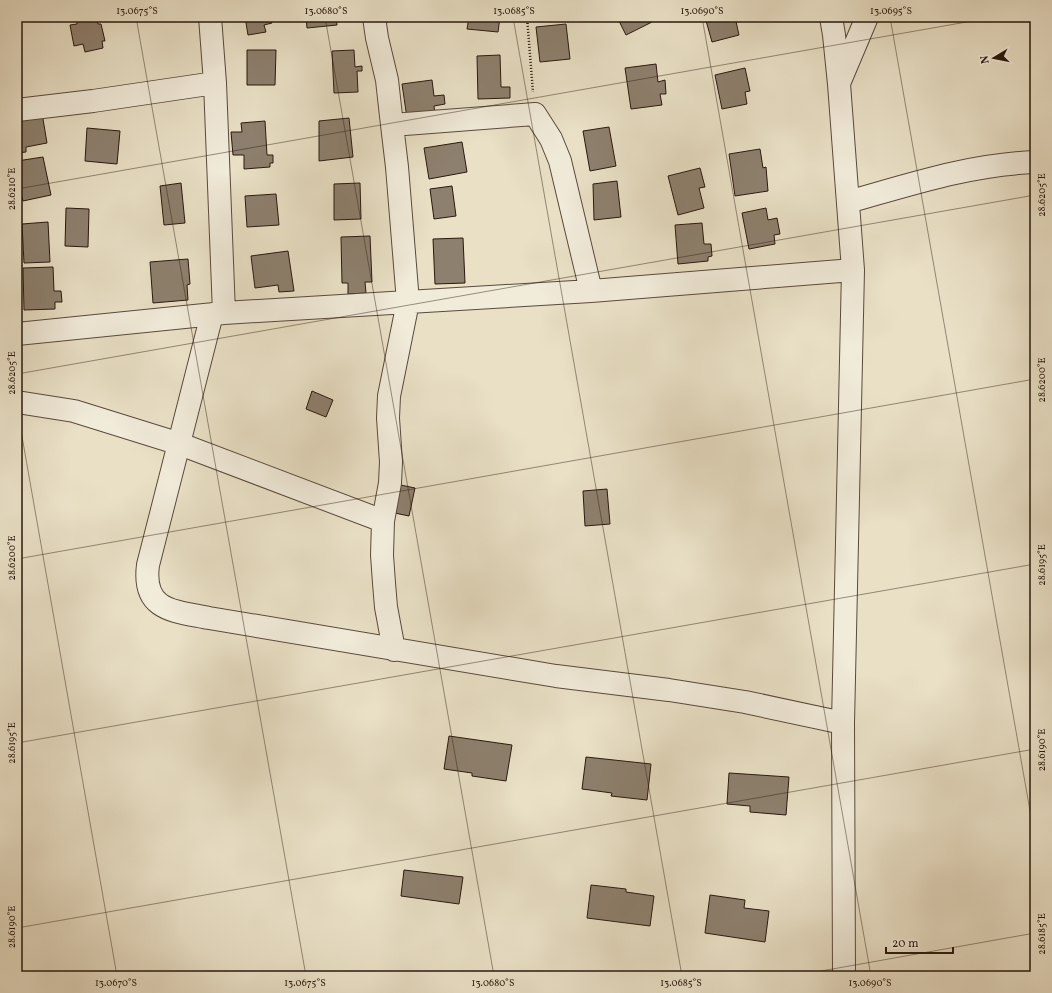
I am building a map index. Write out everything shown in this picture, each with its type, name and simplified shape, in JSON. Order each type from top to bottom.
[{"type":"street","points":[[210,17],[215,83],[218,313],[180,444],[148,564],[146,578],[150,593],[158,604],[170,611],[394,650],[556,676],[669,690],[738,701],[844,723]]},
{"type":"street","points":[[374,17],[377,38],[384,61],[387,80],[398,175],[408,302],[389,396],[388,418],[391,462],[390,483],[383,521],[382,555],[386,607],[394,650]]},
{"type":"street","points":[[831,17],[839,84],[853,270],[844,723],[844,976]]},
{"type":"street","points":[[839,84],[867,17]]},
{"type":"street","points":[[17,110],[93,101],[215,83]]},
{"type":"street","points":[[392,125],[535,114],[550,139],[560,161],[591,291]]},
{"type":"street","points":[[848,202],[951,173],[1011,163],[1035,162]]},
{"type":"street","points":[[17,334],[218,313],[591,291],[853,270]]},
{"type":"street","points":[[17,402],[74,411],[180,444],[383,521]]},
{"type":"path","points":[[526,17],[535,114]]},
{"type":"building","points":[[97,17],[98,24],[101,24],[105,41],[102,41],[103,48],[85,52],[83,44],[74,46],[70,25],[77,24],[77,20]]},
{"type":"building","points":[[245,17],[273,18],[271,19],[272,23],[264,25],[266,32],[248,35]]},
{"type":"building","points":[[306,17],[336,17],[337,25],[307,28]]},
{"type":"building","points":[[469,17],[500,17],[498,32],[467,29]]},
{"type":"building","points":[[617,17],[650,17],[652,22],[626,35]]},
{"type":"building","points":[[705,17],[735,17],[739,35],[712,42]]},
{"type":"building","points":[[566,24],[570,59],[540,62],[536,27]]},
{"type":"building","points":[[247,50],[276,50],[275,85],[247,85]]},
{"type":"building","points":[[354,50],[355,67],[362,66],[362,71],[357,71],[358,92],[334,93],[332,51]]},
{"type":"building","points":[[500,55],[501,87],[510,87],[510,98],[478,99],[477,56]]},
{"type":"building","points":[[656,64],[658,82],[665,80],[666,94],[660,94],[662,105],[631,109],[625,68]]},
{"type":"building","points":[[745,68],[750,91],[745,92],[747,104],[722,109],[715,75]]},
{"type":"building","points":[[432,80],[434,96],[444,95],[445,104],[434,106],[435,114],[407,118],[402,84]]},
{"type":"building","points":[[42,113],[47,143],[26,147],[26,152],[17,153],[17,116]]},
{"type":"building","points":[[349,118],[353,157],[319,161],[319,121]]},
{"type":"building","points":[[265,121],[267,155],[273,155],[273,163],[270,163],[270,167],[244,169],[244,155],[233,155],[231,132],[242,132],[241,123]]},
{"type":"building","points":[[609,127],[616,166],[590,171],[583,131]]},
{"type":"building","points":[[87,128],[120,131],[117,164],[85,161]]},
{"type":"building","points":[[462,142],[467,172],[429,179],[424,148]]},
{"type":"building","points":[[760,149],[763,168],[766,167],[768,191],[735,196],[729,154]]},
{"type":"building","points":[[43,157],[51,195],[23,201],[17,174],[17,161]]},
{"type":"building","points":[[700,168],[705,187],[699,188],[704,208],[678,215],[668,176]]},
{"type":"building","points":[[617,181],[621,217],[594,220],[593,184]]},
{"type":"building","points":[[181,183],[185,223],[164,225],[160,186]]},
{"type":"building","points":[[360,183],[361,219],[334,220],[334,184]]},
{"type":"building","points":[[452,186],[456,216],[434,219],[430,189]]},
{"type":"building","points":[[276,194],[279,225],[247,227],[245,196]]},
{"type":"building","points":[[66,208],[89,209],[88,247],[65,246]]},
{"type":"building","points":[[766,208],[768,220],[777,218],[780,234],[774,235],[775,244],[749,249],[742,213]]},
{"type":"building","points":[[48,222],[50,262],[24,263],[22,224]]},
{"type":"building","points":[[702,223],[704,244],[711,244],[712,256],[708,257],[708,261],[678,264],[675,225]]},
{"type":"building","points":[[370,236],[372,282],[365,282],[366,293],[348,294],[348,283],[342,283],[341,237]]},
{"type":"building","points":[[463,238],[465,283],[435,284],[433,239]]},
{"type":"building","points":[[288,251],[294,291],[279,292],[278,285],[255,288],[251,256]]},
{"type":"building","points":[[188,259],[190,284],[187,285],[188,300],[153,303],[150,262]]},
{"type":"building","points":[[53,267],[54,291],[61,291],[62,302],[55,302],[55,309],[24,310],[23,268]]},
{"type":"building","points":[[312,391],[333,400],[326,417],[306,409]]},
{"type":"building","points":[[396,484],[415,488],[409,516],[390,512]]},
{"type":"building","points":[[607,489],[610,524],[585,526],[583,491]]},
{"type":"building","points":[[449,736],[512,745],[506,781],[472,776],[472,773],[444,769]]},
{"type":"building","points":[[586,757],[651,764],[647,800],[611,796],[612,793],[582,789]]},
{"type":"building","points":[[729,773],[789,777],[786,815],[750,812],[750,806],[727,804]]},
{"type":"building","points":[[404,870],[463,877],[459,904],[401,896]]},
{"type":"building","points":[[591,885],[626,889],[626,892],[654,896],[650,926],[587,918]]},
{"type":"building","points":[[710,895],[745,900],[744,908],[769,911],[765,942],[705,933]]}]
